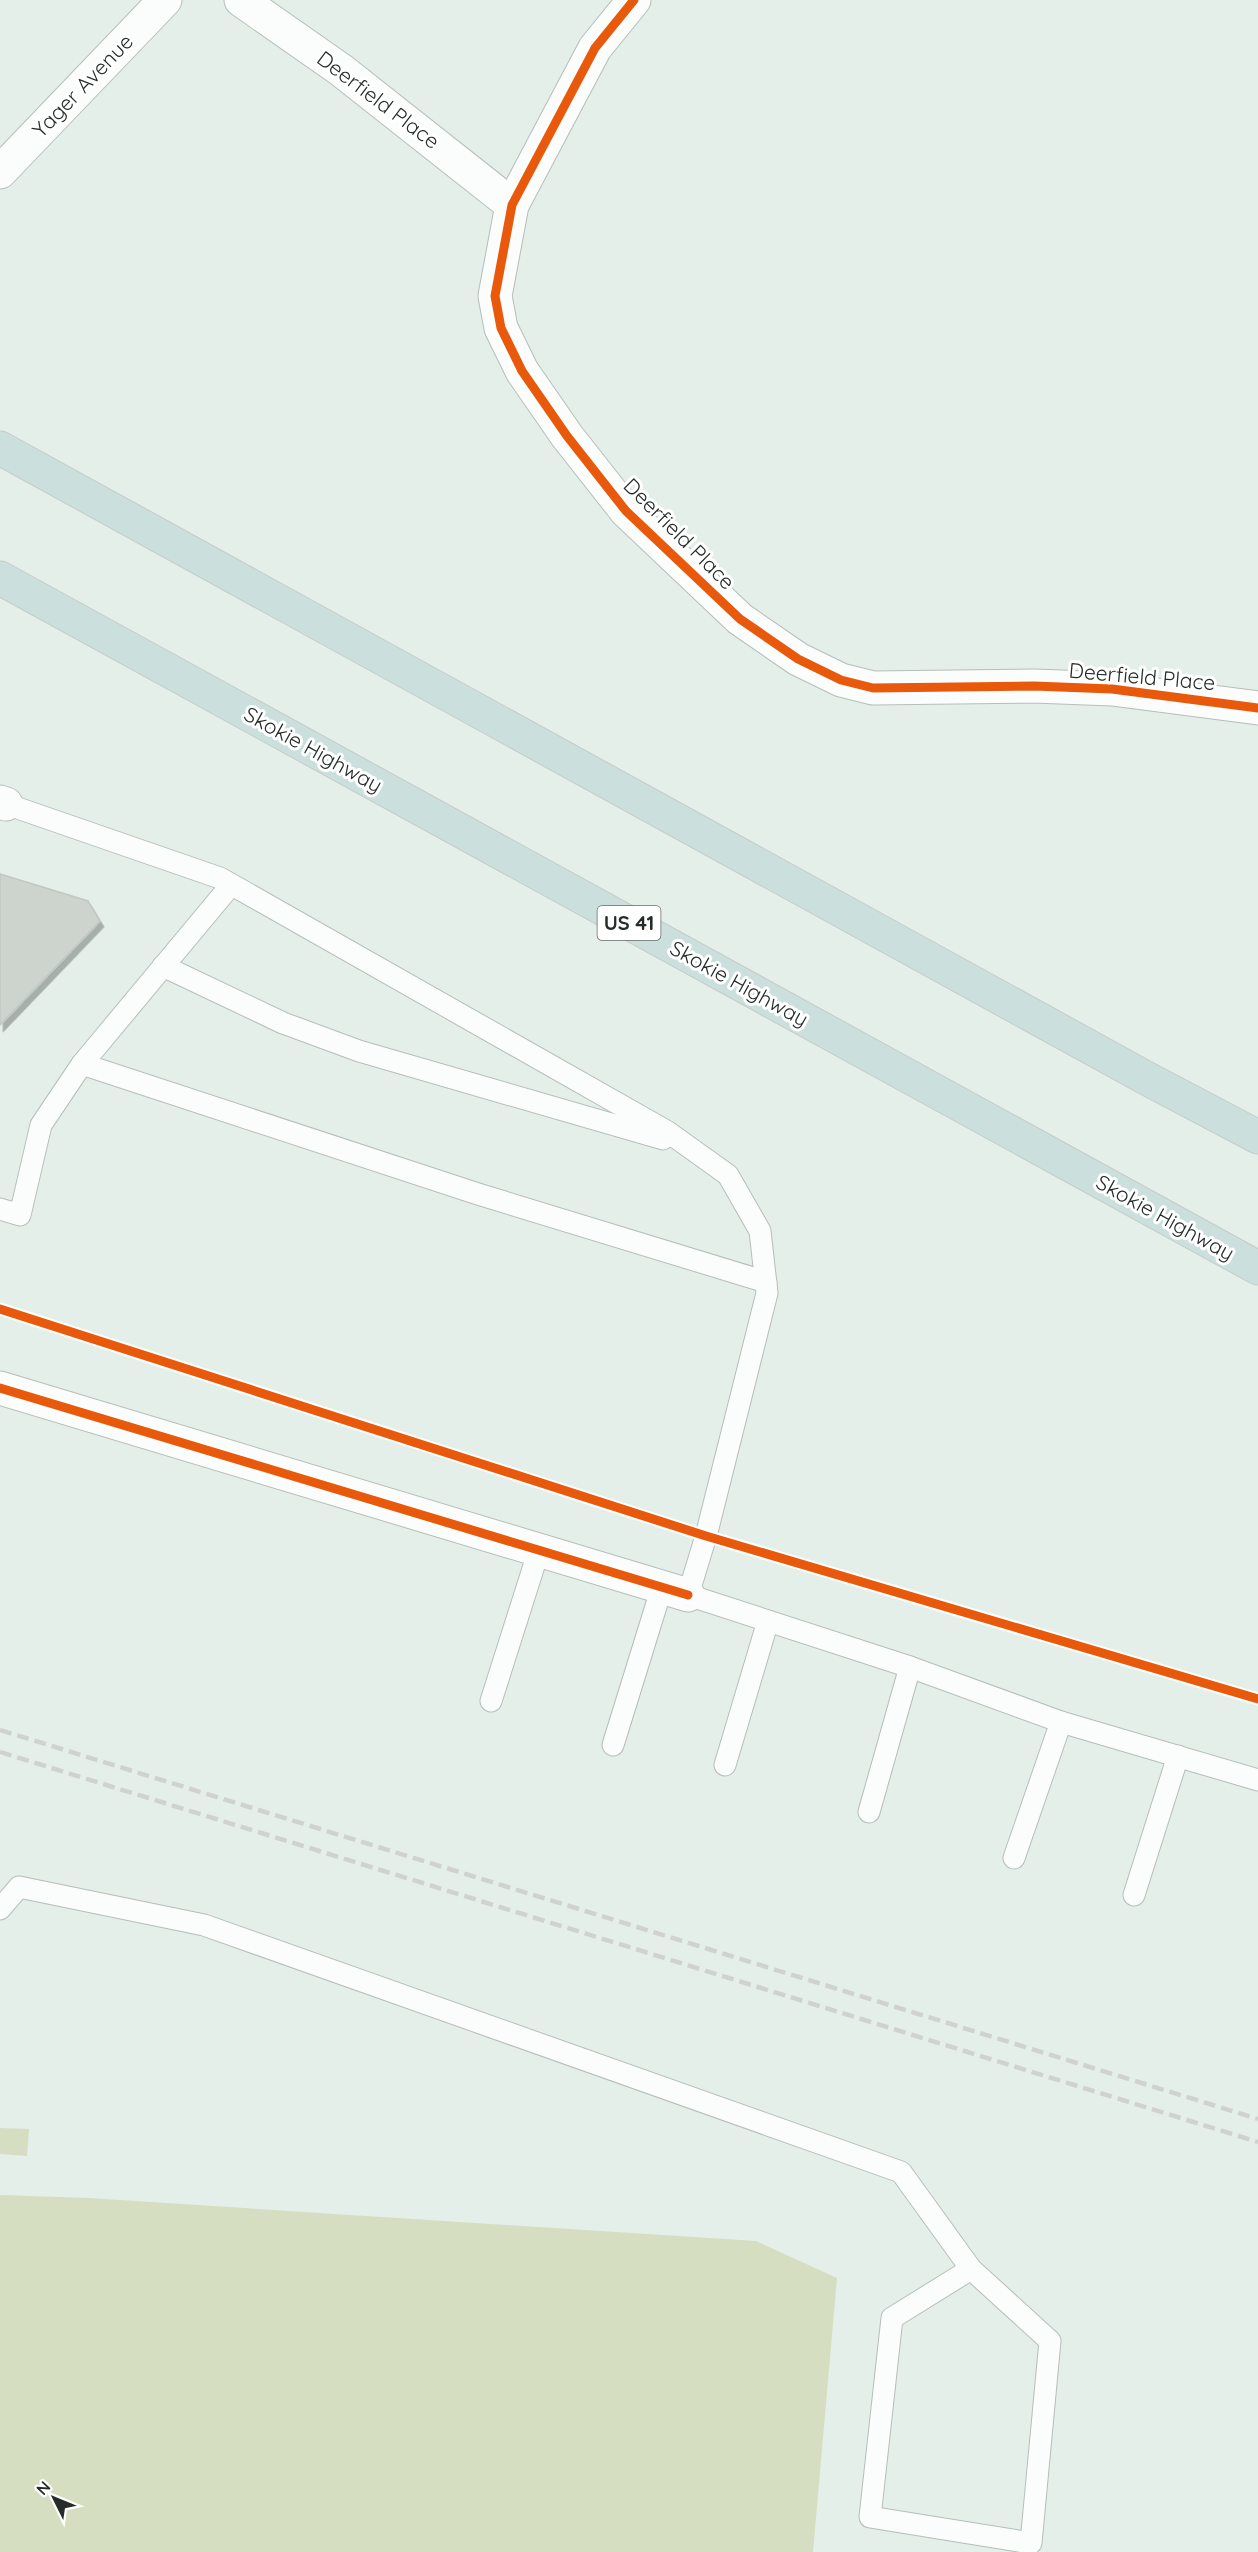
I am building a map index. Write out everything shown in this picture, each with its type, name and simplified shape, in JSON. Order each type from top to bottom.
[{"type":"highway","points":[[0,448],[1146,1078],[1258,1137]]},
{"type":"highway","name":"Skokie Highway","points":[[0,578],[1258,1268]]},
{"type":"street","name":"Yager Avenue","points":[[0,172],[165,0]]},
{"type":"street","name":"Deerfield Place","points":[[240,0],[341,70],[512,205]]},
{"type":"street","name":"Deerfield Place","points":[[634,0],[596,48],[512,205],[495,296],[501,328],[522,371],[567,436],[626,511],[740,619],[798,659],[841,680],[873,688],[1034,686],[1112,689],[1258,708]]},
{"type":"street","points":[[0,1388],[675,1591]]},
{"type":"lane","points":[[3,803],[220,878],[668,1132],[728,1175],[734,1184],[760,1231],[767,1293],[706,1536],[675,1591],[613,1745]]},
{"type":"lane","points":[[0,1209],[20,1215],[41,1125],[82,1064],[231,885]]},
{"type":"lane","points":[[163,966],[283,1023],[359,1051],[688,1146]]},
{"type":"lane","points":[[82,1064],[478,1194],[766,1282]]},
{"type":"lane","points":[[491,1701],[539,1550]]},
{"type":"lane","points":[[675,1591],[910,1667],[1061,1722],[1258,1780]]},
{"type":"lane","points":[[725,1765],[768,1621]]},
{"type":"lane","points":[[868,1812],[910,1667]]},
{"type":"lane","points":[[1014,1858],[1061,1722]]},
{"type":"lane","points":[[1134,1895],[1178,1756]]},
{"type":"lane","points":[[0,1910],[10,1884],[204,1925],[901,2172],[971,2269],[1050,2341],[1031,2543],[870,2517],[892,2318],[971,2269]]},
{"type":"green space","points":[[0,2128],[29,2129],[27,2156],[0,2154]]},
{"type":"green space","points":[[0,2195],[89,2198],[756,2241],[837,2278],[813,2552],[0,2552]]},
{"type":"building","points":[[0,874],[88,901],[100,921],[0,1025]]},
{"type":"railway","points":[[0,1730],[1258,2119]]},
{"type":"railway","points":[[0,1752],[1258,2142]]},
{"type":"cycle path","points":[[634,0],[595,48],[512,205],[495,296],[501,328],[522,371],[567,436],[626,511],[740,619],[798,659],[841,680],[873,688],[1034,686],[1112,689],[1258,708]]},
{"type":"cycle path","points":[[0,1309],[706,1536],[1258,1699]]},
{"type":"cycle path","points":[[0,1388],[688,1595]]}]
